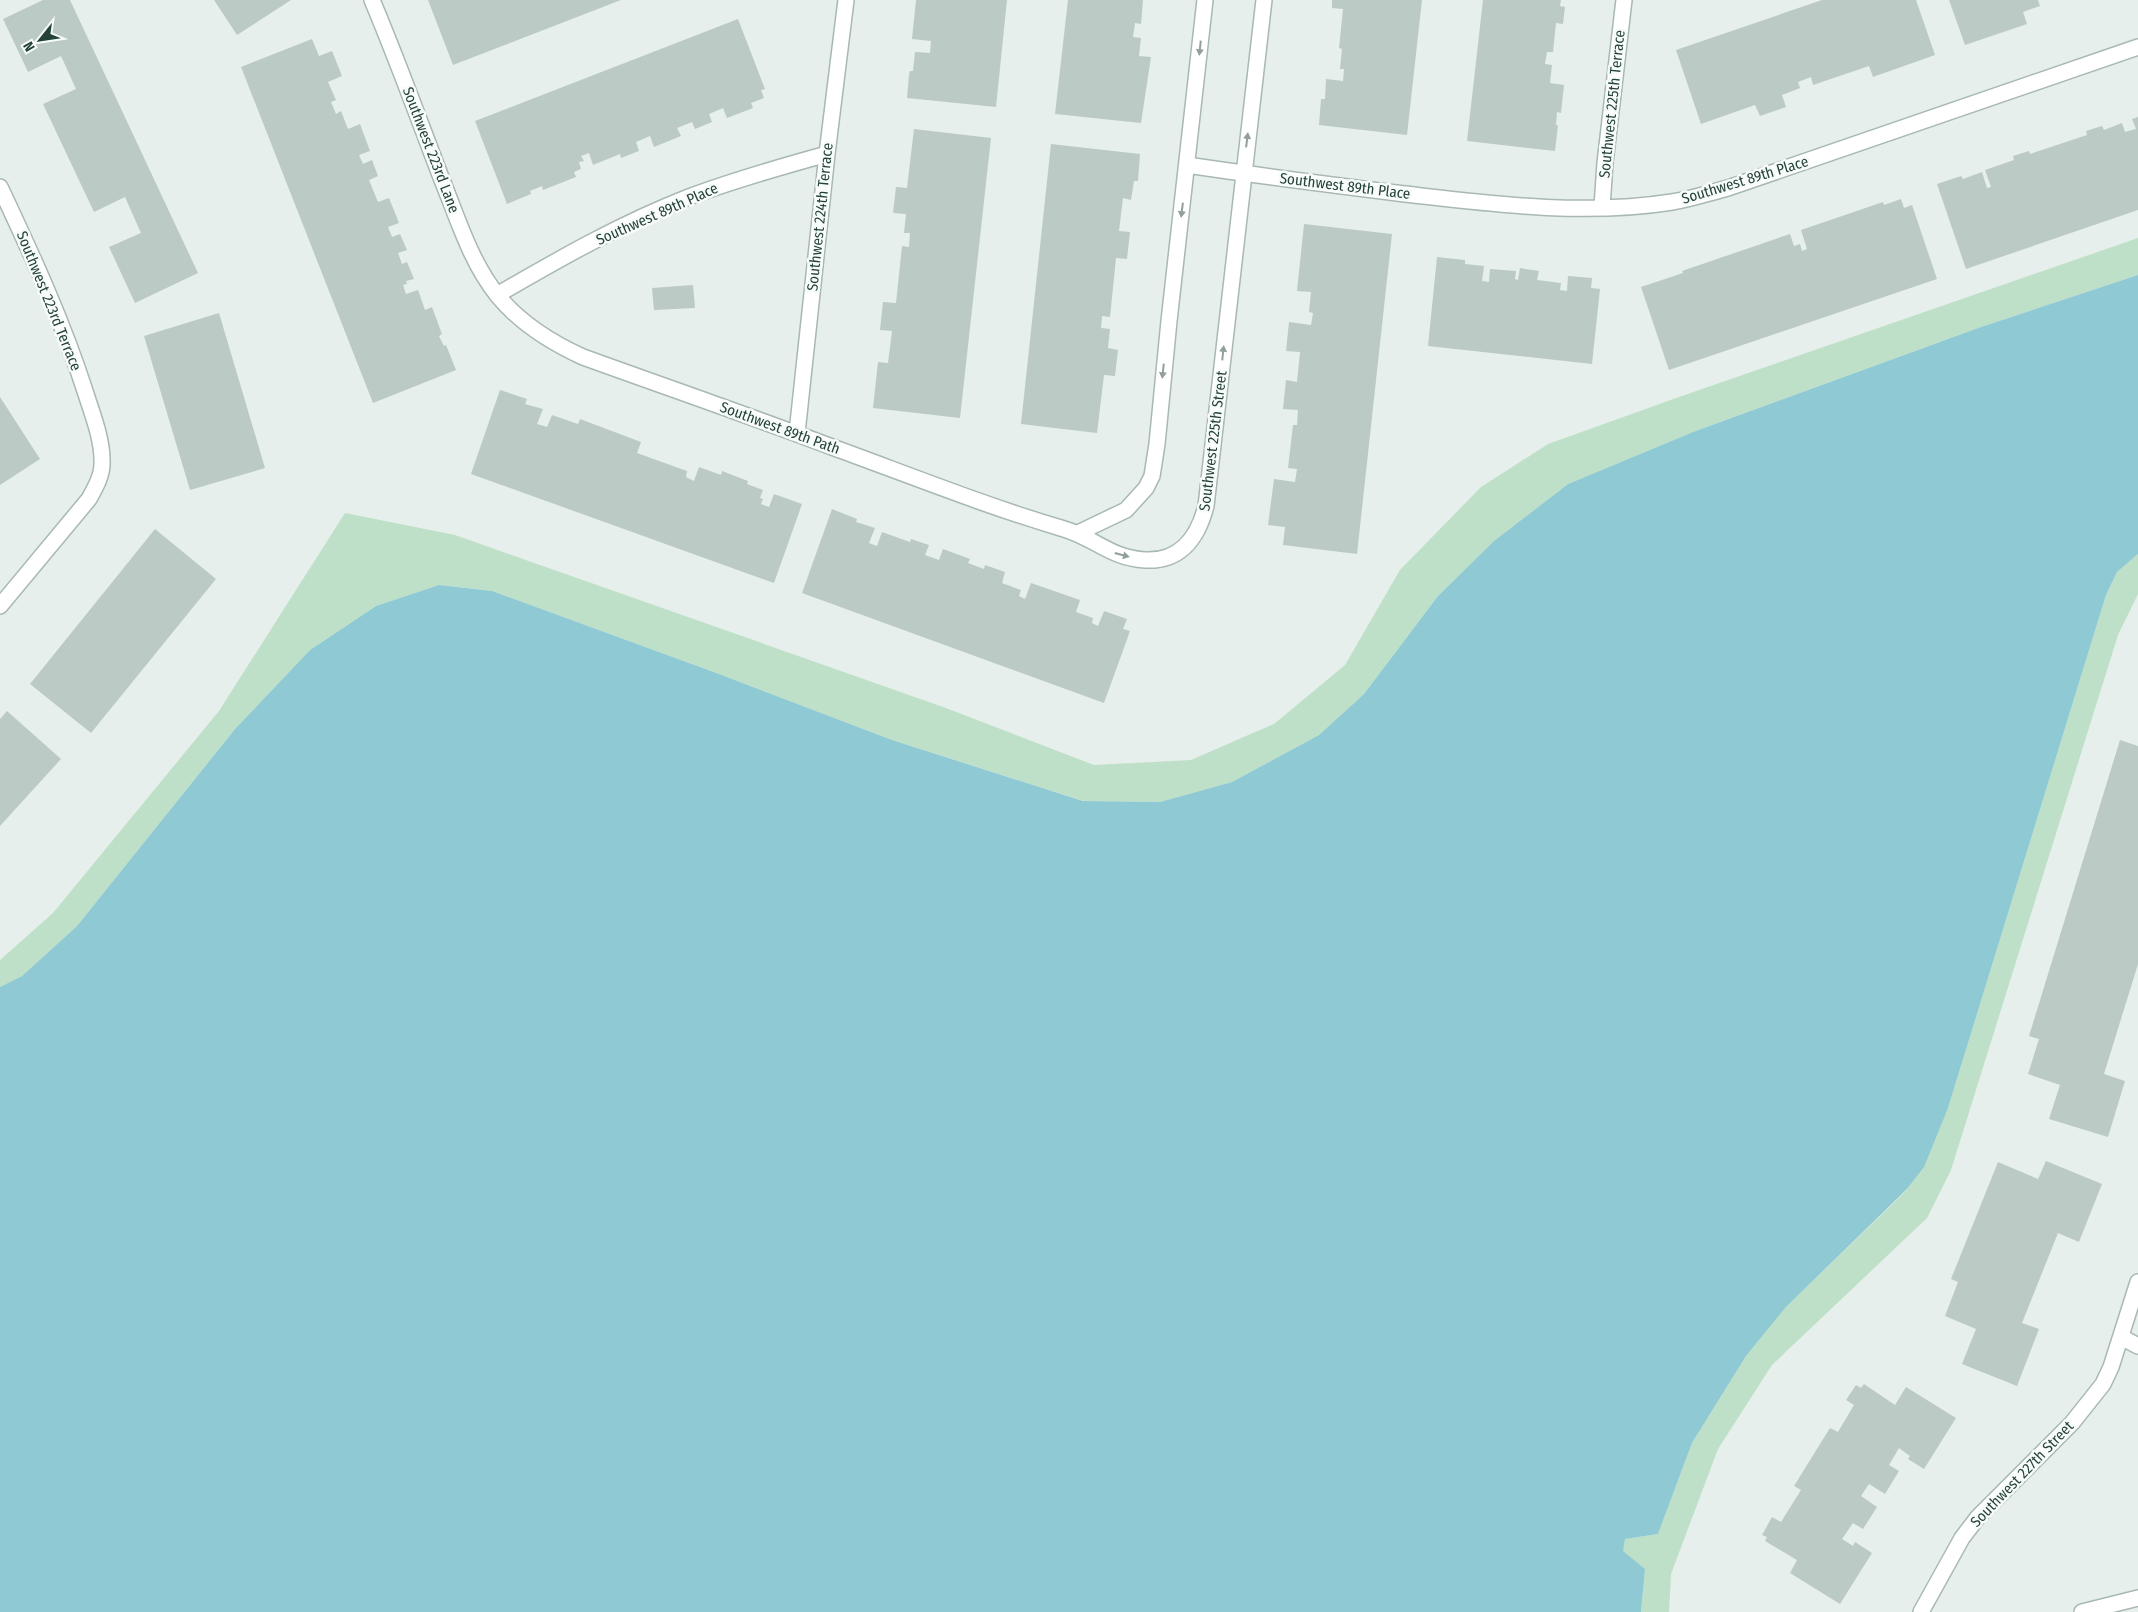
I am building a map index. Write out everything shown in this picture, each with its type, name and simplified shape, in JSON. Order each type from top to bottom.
[{"type":"street","name":"Southwest 223rd Lane","points":[[372,0],[463,234],[473,256],[497,295]]},
{"type":"street","name":"Southwest 224th Terrace","points":[[797,433],[827,154],[846,0]]},
{"type":"street","points":[[1078,534],[1126,510],[1146,488],[1152,476],[1205,0]]},
{"type":"street","name":"Southwest 225th Street","points":[[1078,534],[1107,551],[1125,557],[1145,560],[1163,558],[1175,553],[1187,545],[1201,525],[1206,506],[1264,0]]},
{"type":"street","name":"Southwest 225th Terrace","points":[[1602,208],[1605,163],[1624,0]]},
{"type":"street","name":"Southwest 89th Place","points":[[1187,165],[1497,204],[1602,208],[1674,202],[1728,188],[2138,47]]},
{"type":"street","name":"Southwest 89th Place","points":[[497,295],[575,251],[650,214],[743,178],[827,154]]},
{"type":"street","name":"Southwest 223rd Terrace","points":[[0,189],[44,281],[69,341],[100,442],[102,462],[100,475],[94,491],[76,516],[0,606]]},
{"type":"street","name":"Southwest 89th Path","points":[[497,295],[537,333],[574,354],[797,433],[1014,514],[1078,534]]},
{"type":"street","name":"Southwest 227th Street","points":[[1921,1612],[1962,1538],[1978,1517],[2046,1451],[2088,1404],[2102,1384],[2111,1367],[2138,1282]]},
{"type":"street","points":[[2121,1337],[2138,1346]]},
{"type":"street","points":[[2082,1612],[2138,1598]]},
{"type":"green space","points":[[2138,238],[2138,275],[1981,327],[1693,432],[1568,484],[1494,541],[1438,596],[1364,694],[1319,735],[1232,782],[1160,802],[1084,801],[892,740],[492,591],[439,585],[376,606],[310,650],[235,729],[77,926],[22,976],[0,987],[0,960],[53,913],[219,711],[345,513],[455,535],[946,708],[1094,765],[1191,760],[1274,724],[1345,665],[1400,570],[1481,487],[1548,444]]},
{"type":"green space","points":[[2138,554],[2138,594],[2118,635],[1951,1170],[1927,1218],[1772,1365],[1718,1449],[1671,1574],[1669,1612],[1641,1612],[1645,1569],[1622,1551],[1625,1539],[1658,1534],[1692,1443],[1746,1356],[1786,1307],[1906,1191],[1948,1108],[2106,595],[2117,572]]},
{"type":"water","points":[[2138,275],[2138,554],[2117,572],[2106,595],[1948,1108],[1924,1167],[1906,1190],[1786,1307],[1746,1356],[1692,1443],[1658,1534],[1625,1539],[1623,1551],[1645,1569],[1641,1612],[0,1612],[0,987],[22,976],[77,926],[235,729],[310,650],[376,606],[439,585],[492,591],[892,740],[1083,801],[1160,802],[1232,782],[1319,735],[1364,694],[1438,596],[1494,541],[1568,484],[1693,432],[1981,327]]},
{"type":"building","points":[[43,0],[70,0],[198,273],[135,303],[109,247],[141,233],[125,197],[94,212],[43,104],[76,89],[61,56],[28,72],[3,19]]},
{"type":"building","points":[[214,0],[291,0],[237,35]]},
{"type":"building","points":[[428,0],[621,0],[453,65]]},
{"type":"building","points":[[916,0],[1007,0],[996,107],[907,98],[909,75],[910,71],[913,71],[915,52],[930,53],[931,41],[912,39]]},
{"type":"building","points":[[1068,0],[1143,0],[1141,24],[1135,23],[1133,37],[1141,38],[1139,56],[1151,57],[1141,123],[1055,114]]},
{"type":"building","points":[[1332,0],[1422,0],[1407,135],[1319,125],[1321,99],[1325,99],[1326,79],[1343,81],[1344,69],[1340,69],[1342,49],[1339,48],[1343,9],[1332,8]]},
{"type":"building","points":[[1483,0],[1561,0],[1560,6],[1565,7],[1563,24],[1556,23],[1553,52],[1547,52],[1545,64],[1552,65],[1550,83],[1564,85],[1561,113],[1557,112],[1556,125],[1558,125],[1555,151],[1467,141]]},
{"type":"building","points":[[1822,0],[1916,0],[1935,55],[1873,77],[1869,66],[1813,85],[1811,77],[1798,82],[1800,88],[1782,95],[1786,107],[1760,116],[1755,105],[1701,124],[1676,50]]},
{"type":"building","points":[[1949,0],[2038,0],[2040,6],[2023,12],[2027,24],[1965,45]]},
{"type":"building","points":[[738,19],[765,89],[761,90],[764,98],[751,103],[753,108],[727,118],[723,108],[709,114],[712,122],[695,129],[692,122],[677,128],[681,136],[654,147],[650,136],[636,142],[639,151],[621,158],[620,154],[593,165],[589,153],[581,156],[584,161],[579,162],[581,169],[574,172],[576,177],[543,190],[542,186],[530,191],[531,194],[507,204],[475,121]]},
{"type":"building","points":[[312,39],[319,56],[332,51],[342,76],[328,82],[336,100],[331,102],[336,114],[341,111],[348,129],[360,124],[370,151],[359,155],[363,164],[372,160],[378,176],[369,180],[378,202],[389,198],[399,223],[388,227],[392,237],[400,234],[407,250],[398,253],[402,264],[407,262],[414,279],[406,281],[407,284],[403,285],[406,294],[418,290],[425,310],[432,307],[442,334],[439,336],[444,346],[446,345],[456,370],[373,403],[241,67]]},
{"type":"building","points":[[2138,117],[2138,210],[1966,269],[1937,184],[1961,176],[1963,179],[1982,172],[1987,188],[1991,187],[1985,170],[2014,160],[2013,156],[2029,151],[2030,154],[2087,135],[2086,131],[2102,126],[2104,130],[2122,123],[2125,132],[2136,129],[2132,119]]},
{"type":"building","points":[[914,129],[991,138],[960,418],[873,408],[878,362],[888,363],[892,331],[880,330],[883,302],[896,303],[902,246],[909,247],[910,233],[904,233],[906,214],[893,213],[896,187],[907,188]]},
{"type":"building","points":[[1051,144],[1140,154],[1138,181],[1134,181],[1131,200],[1123,198],[1119,231],[1130,232],[1127,259],[1116,258],[1110,317],[1102,316],[1101,328],[1110,329],[1108,348],[1118,350],[1115,376],[1104,375],[1097,433],[1021,424]]},
{"type":"building","points":[[1901,199],[1904,208],[1912,205],[1937,279],[1669,370],[1641,287],[1790,234],[1794,246],[1800,244],[1802,251],[1807,249],[1801,230],[1883,202],[1884,205]]},
{"type":"building","points":[[1304,224],[1392,234],[1357,554],[1283,545],[1285,527],[1268,525],[1274,479],[1295,482],[1297,469],[1288,468],[1293,425],[1297,425],[1298,410],[1283,409],[1286,380],[1297,382],[1300,352],[1286,351],[1289,322],[1311,325],[1313,313],[1309,312],[1311,292],[1297,291]]},
{"type":"building","points":[[1437,257],[1465,260],[1465,264],[1484,266],[1482,281],[1489,282],[1490,269],[1516,271],[1515,279],[1518,280],[1520,268],[1539,271],[1537,280],[1561,283],[1560,290],[1567,291],[1568,276],[1592,278],[1591,288],[1600,289],[1592,364],[1428,346]]},
{"type":"building","points":[[693,285],[695,308],[654,310],[652,288]]},
{"type":"building","points":[[219,313],[265,468],[190,490],[144,336]]},
{"type":"building","points":[[500,390],[527,399],[525,404],[543,409],[537,424],[547,427],[552,415],[578,424],[580,419],[641,442],[637,453],[687,471],[686,477],[694,481],[699,467],[721,475],[722,471],[748,481],[747,484],[763,490],[760,498],[763,499],[761,504],[769,507],[774,494],[802,504],[774,583],[471,474]]},
{"type":"building","points":[[0,397],[40,459],[0,485]]},
{"type":"building","points":[[832,509],[857,519],[856,522],[875,528],[869,543],[877,546],[882,532],[910,542],[911,539],[929,545],[925,555],[939,560],[943,549],[970,559],[968,563],[984,569],[985,565],[1005,572],[1002,583],[1021,590],[1019,596],[1025,599],[1031,583],[1080,600],[1076,612],[1093,618],[1092,623],[1098,626],[1104,611],[1127,619],[1123,629],[1130,631],[1104,703],[802,593]]},
{"type":"building","points":[[155,529],[216,579],[91,733],[30,684]]},
{"type":"building","points":[[7,711],[61,759],[0,826],[0,719]]},
{"type":"building","points":[[2120,740],[2138,746],[2138,964],[2104,1074],[2125,1081],[2108,1137],[2049,1119],[2060,1085],[2028,1074],[2039,1039],[2029,1036]]},
{"type":"building","points":[[2046,1161],[2102,1184],[2079,1242],[2058,1233],[2022,1323],[2039,1329],[2017,1386],[1962,1364],[1976,1329],[1945,1316],[1958,1282],[1951,1279],[1998,1162],[2038,1179]]},
{"type":"building","points":[[1864,1384],[1895,1405],[1906,1387],[1956,1418],[1924,1469],[1908,1459],[1910,1456],[1899,1448],[1889,1465],[1899,1471],[1885,1494],[1869,1484],[1861,1496],[1877,1507],[1863,1529],[1853,1523],[1842,1539],[1853,1546],[1855,1542],[1872,1553],[1840,1604],[1790,1573],[1797,1560],[1765,1541],[1767,1537],[1762,1535],[1772,1517],[1781,1522],[1801,1490],[1794,1486],[1830,1428],[1838,1432],[1854,1405],[1846,1400],[1856,1385],[1861,1388]]}]
